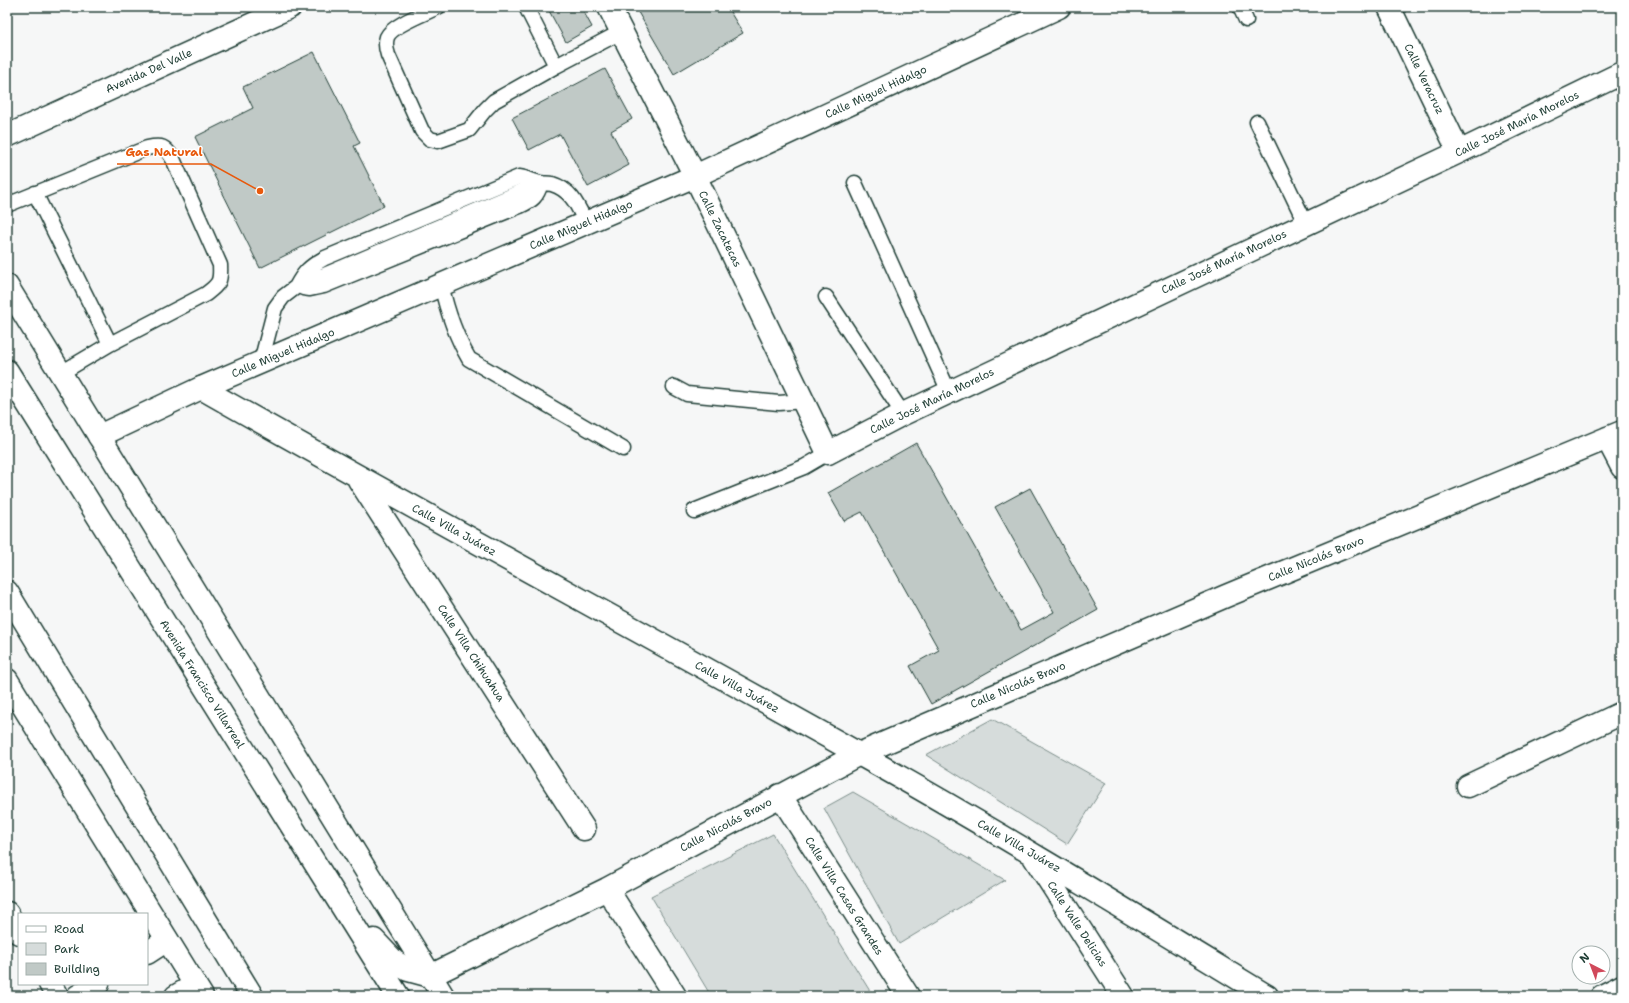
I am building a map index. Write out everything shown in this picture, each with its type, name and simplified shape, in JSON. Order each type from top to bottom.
[{"type":"main road","name":"Avenida Del Valle","points":[[7,136],[290,7]]},
{"type":"main road","name":"Calle Zacatecas","points":[[609,7],[695,176],[828,453]]},
{"type":"main road","name":"Calle Miguel Hidalgo","points":[[99,436],[201,388],[695,176],[1059,7]]},
{"type":"main road","name":"Calle Veracruz","points":[[1389,7],[1460,152]]},
{"type":"main road","name":"Calle José María Morelos","points":[[828,453],[902,414],[1460,152],[1622,73]]},
{"type":"main road","points":[[7,286],[443,996]]},
{"type":"main road","name":"Avenida Francisco Villarreal","points":[[7,372],[398,996]]},
{"type":"main road","name":"Calle Villa Juárez","points":[[201,388],[358,477],[859,754],[1031,852],[1267,996]]},
{"type":"main road","points":[[1615,435],[1622,468]]},
{"type":"main road","name":"Calle Nicolás Bravo","points":[[430,976],[607,889],[859,754],[1226,596],[1615,435]]},
{"type":"main road","name":"Calle Villa Chihuahua","points":[[358,477],[584,829]]},
{"type":"main road","points":[[7,592],[252,996]]},
{"type":"main road","points":[[7,680],[198,990],[176,996]]},
{"type":"main road","points":[[1468,786],[1622,713]]},
{"type":"main road","name":"Calle Villa Casas Grandes","points":[[780,795],[908,996]]},
{"type":"main road","name":"Calle Valle Delicias","points":[[1031,852],[1123,996]]},
{"type":"main road","points":[[607,889],[675,996]]},
{"type":"main road","points":[[340,904],[394,962],[408,970],[430,976]]},
{"type":"main road","points":[[7,913],[18,931]]},
{"type":"main road","points":[[148,952],[167,940]]},
{"type":"main road","points":[[51,985],[57,996]]},
{"type":"main road","points":[[78,996],[96,985]]},
{"type":"main road","points":[[1602,996],[1622,986]]},
{"type":"lane","points":[[438,7],[394,29],[388,36],[385,45],[422,131],[430,139],[438,141],[469,130],[494,101],[621,32]]},
{"type":"lane","points":[[526,7],[556,66]]},
{"type":"lane","points":[[1240,7],[1246,20]]},
{"type":"lane","points":[[1257,122],[1306,224]]},
{"type":"lane","points":[[7,205],[147,148],[159,146],[167,150],[173,159],[220,265],[221,277],[217,285],[206,294],[110,344],[61,374]]},
{"type":"lane","points":[[261,362],[275,308],[283,297],[296,287],[304,273],[311,265],[325,258],[510,180],[519,178],[529,178],[541,183],[552,184],[565,190],[573,198],[586,223]]},
{"type":"lane","points":[[296,287],[310,289],[324,286],[520,206],[530,201],[538,193],[541,183]]},
{"type":"lane","points":[[855,183],[949,392]]},
{"type":"lane","points":[[35,193],[110,344]]},
{"type":"lane","points":[[442,284],[447,310],[460,344],[469,359],[623,448]]},
{"type":"lane","points":[[826,297],[902,414]]},
{"type":"lane","points":[[674,387],[688,394],[779,403],[803,401]]},
{"type":"lane","points":[[694,511],[804,467],[828,453]]},
{"type":"green space","points":[[992,719],[1106,783],[1067,844],[926,755]]},
{"type":"green space","points":[[853,792],[1005,880],[899,944],[824,808]]},
{"type":"green space","points":[[773,834],[873,996],[711,996],[651,896]]},
{"type":"building","points":[[547,7],[581,7],[592,27],[566,42]]},
{"type":"building","points":[[635,7],[727,7],[743,33],[674,74]]},
{"type":"building","points":[[314,52],[360,143],[354,146],[384,206],[260,268],[195,137],[253,108],[243,87]]},
{"type":"building","points":[[605,69],[632,119],[611,131],[629,165],[588,187],[560,134],[529,150],[512,118]]},
{"type":"building","points":[[916,443],[1021,630],[1054,612],[995,507],[1030,488],[1098,610],[931,704],[910,666],[939,650],[862,512],[844,521],[828,493]]},
{"type":"place","name":"Gas Natural","points":[[260,191]]}]
